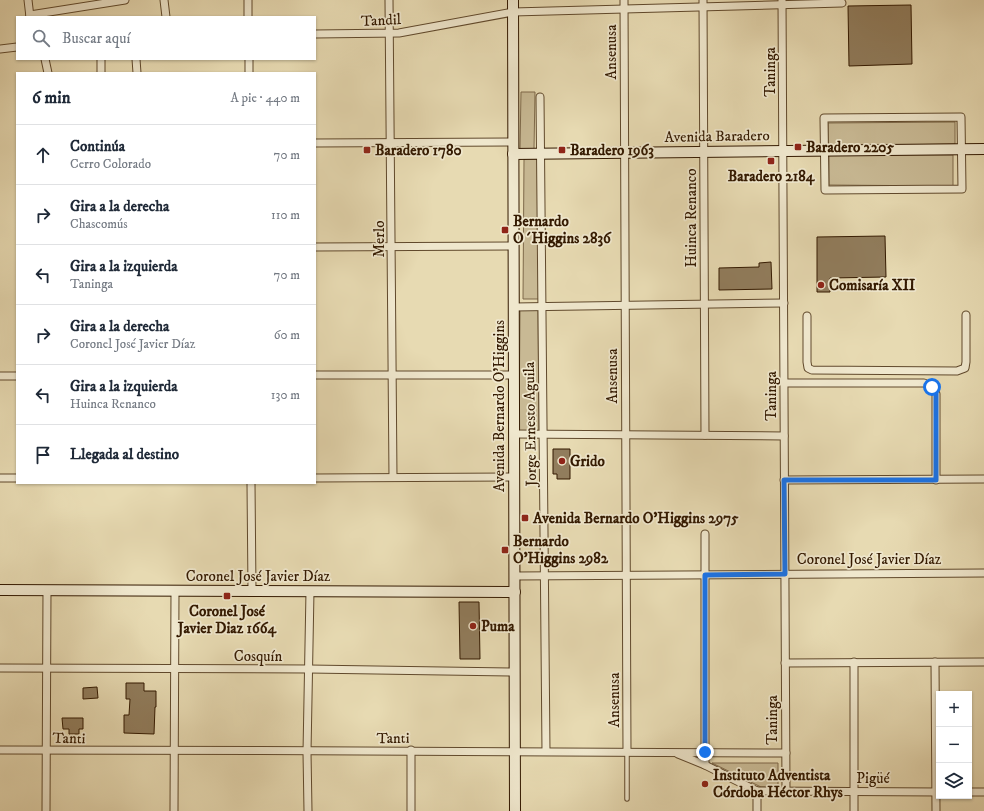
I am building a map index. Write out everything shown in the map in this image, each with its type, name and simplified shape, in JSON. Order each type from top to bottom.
[{"type":"main road","name":"Avenida Bernardo O'Higgins","points":[[513,0],[516,672],[515,811]]},
{"type":"main road","name":"Avenida Baradero","points":[[513,154],[984,149]]},
{"type":"main road","name":"Coronel José Javier Díaz","points":[[0,590],[515,592]]},
{"type":"street","points":[[28,0],[30,16],[125,0]]},
{"type":"street","points":[[164,0],[166,16]]},
{"type":"street","points":[[248,0],[248,16]]},
{"type":"street","name":"Merlo","points":[[389,0],[393,477]]},
{"type":"street","name":"Ansenusa","points":[[624,0],[627,752]]},
{"type":"street","name":"Tandil","points":[[316,34],[389,34],[513,12],[624,9],[703,4],[782,2],[842,3]]},
{"type":"street","name":"Taninga","points":[[782,2],[786,791]]},
{"type":"street","name":"Huinca Renanco","points":[[703,4],[705,435]]},
{"type":"street","points":[[0,49],[16,47]]},
{"type":"street","points":[[45,60],[48,72]]},
{"type":"street","points":[[102,60],[102,72]]},
{"type":"street","points":[[136,60],[137,72]]},
{"type":"street","points":[[248,60],[249,72]]},
{"type":"street","name":"Jorge Ernesto Aguila","points":[[540,97],[546,751]]},
{"type":"street","points":[[961,117],[961,149],[962,189],[825,190],[824,118],[961,117]]},
{"type":"street","points":[[316,143],[513,142]]},
{"type":"street","points":[[316,247],[514,246]]},
{"type":"street","points":[[514,307],[784,304]]},
{"type":"street","points":[[807,316],[808,368],[812,370],[885,372],[957,371],[965,368],[966,315]]},
{"type":"street","points":[[885,372],[886,383]]},
{"type":"street","points":[[316,375],[514,374]]},
{"type":"street","points":[[0,376],[16,376]]},
{"type":"street","points":[[784,383],[924,383],[932,387],[936,394],[936,480]]},
{"type":"street","points":[[514,434],[784,436]]},
{"type":"street","points":[[316,478],[515,477]]},
{"type":"street","points":[[0,478],[16,478]]},
{"type":"street","points":[[784,480],[984,480]]},
{"type":"street","points":[[251,484],[252,591]]},
{"type":"street","points":[[705,534],[705,764]]},
{"type":"street","name":"Coronel José Javier Díaz","points":[[515,576],[984,573]]},
{"type":"street","points":[[46,811],[47,590]]},
{"type":"street","points":[[174,811],[175,591]]},
{"type":"street","points":[[308,811],[307,752],[310,669],[310,591]]},
{"type":"street","points":[[785,662],[984,662]]},
{"type":"street","points":[[854,662],[854,811]]},
{"type":"street","points":[[935,662],[937,763]]},
{"type":"street","name":"Cosquín","points":[[0,668],[310,669],[516,672]]},
{"type":"street","name":"Tanti","points":[[0,750],[307,752],[411,750],[786,753]]},
{"type":"street","points":[[411,750],[411,811]]},
{"type":"street","name":"Pigüé","points":[[672,752],[705,764],[757,791],[936,792]]},
{"type":"street","points":[[757,791],[757,811]]},
{"type":"street","points":[[972,792],[984,792]]},
{"type":"street","points":[[936,811],[937,799]]},
{"type":"lane","points":[[627,752],[627,799]]},
{"type":"shaded area","points":[[521,92],[535,92],[534,149],[520,149]]},
{"type":"shaded area","points":[[955,122],[955,144],[828,146],[828,123]]},
{"type":"shaded area","points":[[829,154],[953,155],[953,186],[829,185]]},
{"type":"shaded area","points":[[524,159],[540,159],[539,299],[523,299]]},
{"type":"shaded area","points":[[538,309],[539,432],[519,432],[520,310]]},
{"type":"shaded area","points":[[712,763],[778,763],[778,787],[761,787]]},
{"type":"building","points":[[911,5],[912,64],[849,66],[848,6]]},
{"type":"building","points":[[885,236],[886,277],[830,278],[830,292],[817,292],[817,237]]},
{"type":"building","points":[[771,262],[772,289],[719,290],[719,268],[759,267],[759,263]]},
{"type":"building","name":"Grido","points":[[553,449],[570,449],[570,479],[557,479],[557,474],[553,474]]},
{"type":"building","points":[[459,602],[479,602],[480,659],[460,659]]},
{"type":"building","points":[[126,683],[144,683],[144,691],[156,691],[154,734],[124,733],[124,715],[129,715],[130,699],[126,699]]},
{"type":"building","points":[[97,687],[98,698],[83,699],[83,688]]},
{"type":"building","points":[[62,718],[83,718],[83,729],[79,729],[79,734],[69,734],[69,729],[63,729]]},
{"type":"place","name":"Baradero 2205","points":[[798,147]]},
{"type":"place","name":"Baradero 1780","points":[[367,150]]},
{"type":"place","name":"Baradero 1963","points":[[562,150]]},
{"type":"place","name":"Baradero 2184","points":[[771,161]]},
{"type":"place","name":"Bernardo O´Higgins 2836","points":[[505,230]]},
{"type":"place","name":"Comisaría XII","points":[[821,285]]},
{"type":"place","name":"Grido","points":[[562,461]]},
{"type":"place","name":"Avenida Bernardo O'Higgins 2975","points":[[525,518]]},
{"type":"place","name":"Bernardo O'Higgins 2982","points":[[505,550]]},
{"type":"place","name":"Coronel José Javier Diaz 1664","points":[[227,596]]},
{"type":"place","name":"Puma","points":[[473,626]]},
{"type":"place","name":"Instituto Adventista Córdoba Héctor Rhys","points":[[705,784]]},
{"type":"route","points":[[705,752],[705,575],[785,574],[784,480],[936,480],[936,394],[932,387]]}]
